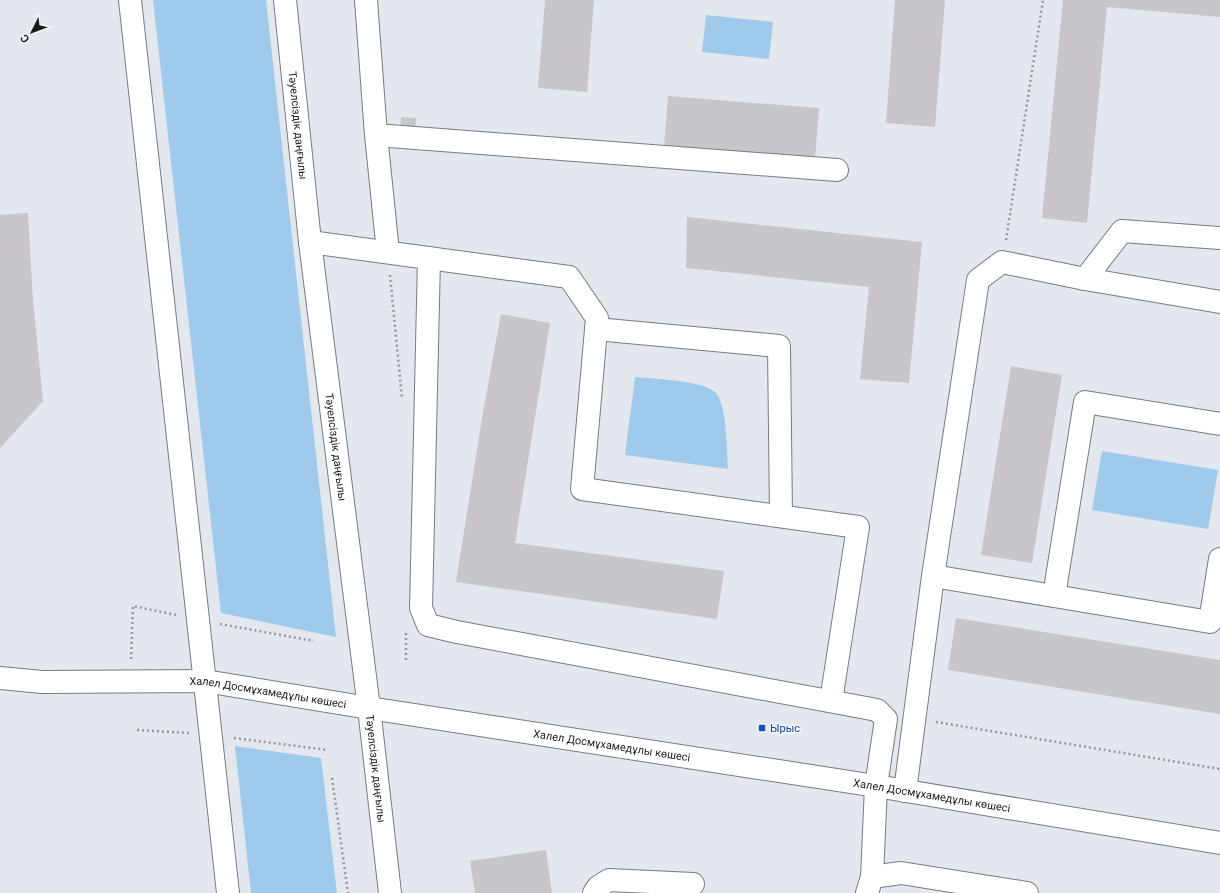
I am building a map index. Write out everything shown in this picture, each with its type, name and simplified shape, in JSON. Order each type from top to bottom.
[{"type":"street","points":[[130,0],[212,735],[228,893]]},
{"type":"street","name":"Тәуелсіздік даңғылы","points":[[285,0],[310,242],[369,708],[390,893]]},
{"type":"street","points":[[366,0],[376,135],[388,252]]},
{"type":"street","points":[[376,135],[837,170]]},
{"type":"street","points":[[1085,279],[1122,231],[1220,238]]},
{"type":"street","points":[[310,242],[569,276],[597,318],[582,489],[858,527],[831,701]]},
{"type":"street","points":[[429,258],[421,608],[428,625],[457,632],[877,710],[886,719],[876,786],[870,885],[900,873],[1027,893]]},
{"type":"street","points":[[905,791],[933,576],[978,280],[1002,262],[1085,279],[1220,302]]},
{"type":"street","points":[[596,329],[779,346],[780,516]]},
{"type":"street","points":[[1054,596],[1085,402],[1220,424]]},
{"type":"street","points":[[933,576],[1210,622],[1220,559]]},
{"type":"street","name":"Халел Досмұхамедұлы көшесі","points":[[0,678],[42,682],[205,681],[369,708],[876,786],[1220,843]]},
{"type":"street","points":[[882,715],[914,719]]},
{"type":"street","points":[[594,893],[598,886],[608,880],[693,884]]},
{"type":"path","points":[[1002,262],[1043,0]]},
{"type":"path","points":[[914,719],[1220,769]]},
{"type":"path","points":[[332,778],[348,893]]},
{"type":"shaded area","points":[[153,0],[266,0],[336,637],[221,613]]},
{"type":"shaded area","points":[[706,15],[773,22],[769,59],[702,52]]},
{"type":"shaded area","points":[[635,377],[701,385],[716,393],[720,399],[724,418],[727,440],[728,469],[625,455]]},
{"type":"shaded area","points":[[1102,451],[1218,470],[1208,529],[1092,510]]},
{"type":"shaded area","points":[[235,746],[321,758],[337,893],[251,893]]},
{"type":"building","points":[[545,0],[594,0],[587,92],[538,88]]},
{"type":"building","points":[[895,0],[945,0],[935,127],[886,123]]},
{"type":"building","points":[[1063,0],[1220,0],[1220,17],[1107,7],[1087,223],[1042,218]]},
{"type":"building","points":[[668,96],[819,108],[815,159],[664,147]]},
{"type":"building","points":[[401,117],[416,118],[415,133],[400,133]]},
{"type":"building","points":[[28,213],[33,300],[43,401],[0,448],[0,215]]},
{"type":"building","points":[[687,217],[922,242],[909,383],[860,379],[869,287],[686,268]]},
{"type":"building","points":[[501,314],[550,323],[515,543],[724,571],[717,619],[456,582],[483,412]]},
{"type":"building","points":[[1011,366],[1062,375],[1032,563],[981,555]]},
{"type":"building","points":[[956,618],[1220,660],[1220,714],[948,670]]},
{"type":"building","points":[[546,850],[552,893],[475,893],[470,861]]},
{"type":"place","name":"Ырыс","points":[[762,728]]}]
